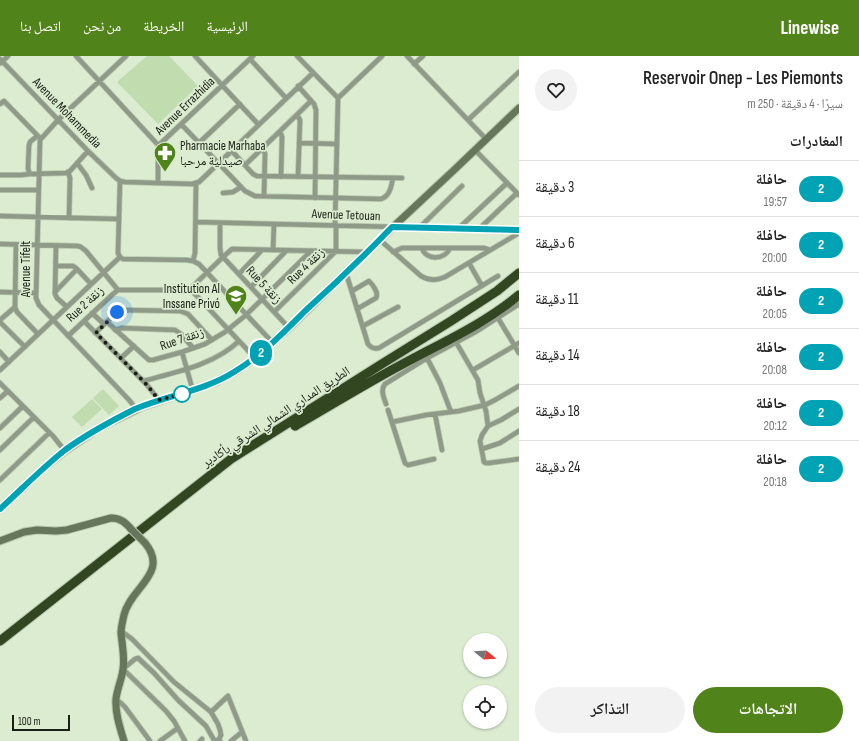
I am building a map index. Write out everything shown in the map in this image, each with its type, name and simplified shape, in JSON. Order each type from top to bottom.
[{"type":"highway","name":"الطريق المداري الشمالي الشرقي بأكادير","points":[[0,641],[231,459],[487,298],[519,273]]},
{"type":"highway","name":"الطريق المداري الشمالي الشرقي بأكادير","points":[[0,648],[241,458],[400,365],[477,325],[519,295]]},
{"type":"street","points":[[1,62],[8,56]]},
{"type":"street","points":[[76,56],[159,146]]},
{"type":"street","points":[[30,174],[28,172],[28,168],[29,145],[31,141],[39,137],[58,120],[126,56]]},
{"type":"street","points":[[195,56],[258,124]]},
{"type":"street","points":[[297,56],[338,98]]},
{"type":"street","points":[[336,252],[335,198],[338,98],[382,56]]},
{"type":"street","points":[[407,56],[486,139]]},
{"type":"street","points":[[414,64],[423,56]]},
{"type":"street","points":[[251,57],[286,98]]},
{"type":"street","name":"Avenue Errazhidia","points":[[158,183],[159,146],[251,57]]},
{"type":"street","name":"Avenue Mohammedia","points":[[1,62],[88,151],[120,181]]},
{"type":"street","points":[[468,120],[519,72]]},
{"type":"street","points":[[120,257],[118,253],[118,219],[120,181],[196,183],[201,180],[313,73]]},
{"type":"street","points":[[298,86],[315,106],[316,110],[315,198]]},
{"type":"street","points":[[0,104],[4,101],[39,137]]},
{"type":"street","points":[[245,165],[311,101]]},
{"type":"street","points":[[199,143],[240,104]]},
{"type":"street","points":[[2,505],[64,451],[99,428],[136,409],[216,382],[227,377],[255,358],[289,328],[392,227],[519,108]]},
{"type":"street","points":[[297,115],[300,120],[298,177]]},
{"type":"street","points":[[181,124],[240,187],[252,195],[383,199],[389,194],[393,178]]},
{"type":"street","points":[[279,132],[282,137],[281,177]]},
{"type":"street","name":"Avenue Tifelt","points":[[39,137],[36,293],[38,304],[136,409]]},
{"type":"street","points":[[299,143],[336,144]]},
{"type":"street","points":[[262,149],[265,154],[264,196]]},
{"type":"street","points":[[232,150],[254,175],[259,176],[402,178]]},
{"type":"street","points":[[475,150],[518,194],[479,229]]},
{"type":"street","points":[[0,175],[65,174],[88,151]]},
{"type":"street","points":[[77,163],[86,175],[92,188]]},
{"type":"street","points":[[68,172],[70,178],[69,218]]},
{"type":"street","points":[[193,261],[195,255],[196,183]]},
{"type":"street","points":[[459,228],[507,183]]},
{"type":"street","points":[[419,228],[462,186]]},
{"type":"street","points":[[223,193],[231,193],[240,187]]},
{"type":"street","points":[[0,190],[38,190]]},
{"type":"street","points":[[0,216],[118,219]]},
{"type":"street","name":"Avenue Tetouan","points":[[196,222],[519,230]]},
{"type":"street","points":[[220,222],[220,253],[223,257]]},
{"type":"street","points":[[273,250],[274,224]]},
{"type":"street","points":[[380,240],[421,276],[429,280],[437,280],[443,278],[519,233]]},
{"type":"street","points":[[0,244],[56,246],[55,292],[57,298],[67,307]]},
{"type":"street","points":[[16,245],[15,307],[17,312],[38,334]]},
{"type":"street","name":"Rue 2 زنقة","points":[[56,246],[78,246],[83,248],[118,290]]},
{"type":"street","points":[[393,252],[405,248],[484,248],[490,250]]},
{"type":"street","points":[[422,248],[428,256],[435,257],[442,256],[449,251],[450,248]]},
{"type":"street","points":[[255,358],[196,295],[189,290],[206,272],[232,249],[368,252]]},
{"type":"street","points":[[239,274],[262,250]]},
{"type":"street","points":[[251,287],[286,251]]},
{"type":"street","name":"Rue 7 زنقة","points":[[92,313],[115,330],[150,360],[182,352],[205,344],[229,329],[246,315],[311,251]]},
{"type":"street","name":"Rue 4 زنقة","points":[[274,312],[336,252]]},
{"type":"street","points":[[120,257],[124,259],[188,260],[199,264],[273,343]]},
{"type":"street","points":[[0,370],[120,257]]},
{"type":"street","name":"Rue 5 زنقة","points":[[223,257],[289,328]]},
{"type":"street","points":[[469,263],[482,286]]},
{"type":"street","points":[[56,266],[71,265],[77,269],[91,284]]},
{"type":"street","points":[[55,292],[77,269]]},
{"type":"street","points":[[346,273],[368,344],[372,348],[377,348],[498,276]]},
{"type":"street","points":[[352,291],[369,281],[377,294],[376,298],[357,309]]},
{"type":"street","name":"Rue 2 زنقة","points":[[68,336],[118,290],[189,290]]},
{"type":"street","points":[[0,292],[36,293]]},
{"type":"street","points":[[386,404],[382,389],[384,385],[427,358],[498,318],[519,304]]},
{"type":"street","points":[[15,307],[0,321],[25,347]]},
{"type":"street","points":[[363,326],[398,307]]},
{"type":"street","points":[[96,333],[117,312],[122,310],[180,311],[188,314],[212,340]]},
{"type":"street","points":[[498,318],[517,344],[519,353]]},
{"type":"street","points":[[84,321],[143,381],[159,400]]},
{"type":"street","points":[[115,330],[124,328],[175,330],[181,334],[193,348]]},
{"type":"street","points":[[143,381],[205,362],[219,355],[239,341]]},
{"type":"street","points":[[456,342],[476,377],[485,405],[488,426]]},
{"type":"street","points":[[473,370],[517,344]]},
{"type":"street","points":[[121,358],[134,346]]},
{"type":"street","points":[[0,352],[9,362]]},
{"type":"street","points":[[182,352],[193,390]]},
{"type":"street","points":[[427,358],[440,383],[451,412]]},
{"type":"street","points":[[0,383],[34,417],[64,451]]},
{"type":"street","points":[[392,422],[485,405],[519,386]]},
{"type":"street","points":[[0,398],[8,391]]},
{"type":"street","points":[[0,428],[23,406]]},
{"type":"street","points":[[519,409],[488,426],[480,438],[484,460],[488,464],[519,459]]},
{"type":"street","points":[[388,410],[405,463],[408,465],[434,459]]},
{"type":"street","points":[[435,414],[442,450]]},
{"type":"street","points":[[0,450],[34,417]]},
{"type":"street","points":[[482,449],[500,443],[519,431]]},
{"type":"street","points":[[0,480],[49,433]]},
{"type":"street","points":[[0,542],[24,532],[37,530],[67,530],[116,518],[127,524],[149,548],[152,555],[152,568],[144,583],[128,605],[121,630],[123,669],[116,700],[118,720],[124,741]]},
{"type":"street","points":[[121,630],[132,639],[174,682],[211,712],[221,735],[217,741],[203,722],[194,716],[138,658],[123,669]]},
{"type":"street","points":[[123,669],[161,706],[174,721],[185,741]]},
{"type":"street","points":[[211,712],[228,696],[246,741]]},
{"type":"street","points":[[116,700],[125,707],[150,741]]},
{"type":"street","points":[[160,741],[178,728]]},
{"type":"street","points":[[231,741],[242,732]]},
{"type":"green space","points":[[147,56],[169,56],[198,86],[158,124],[117,82]]},
{"type":"green space","points":[[103,389],[119,406],[109,415],[93,398]]},
{"type":"green space","points":[[92,399],[102,409],[82,427],[72,417]]},
{"type":"bus line","name":"2","points":[[0,509],[64,451],[99,428],[136,409],[159,400],[205,387],[227,377],[251,361],[289,328],[392,227],[519,230]]},
{"type":"place","name":"Pharmacie Marhaba صيدلية مرحبا","points":[[165,172]]},
{"type":"place","name":"Institution Al Inssane Privó","points":[[236,316]]},
{"type":"route","points":[[117,312],[96,333],[147,385],[159,400],[182,394]]}]
